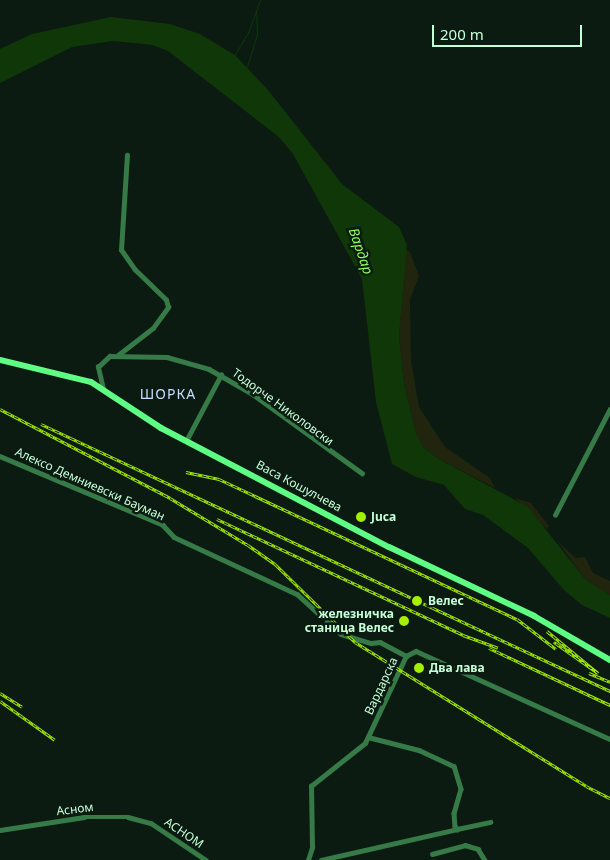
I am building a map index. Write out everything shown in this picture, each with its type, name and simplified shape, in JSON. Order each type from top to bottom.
[{"type":"main road","name":"Васа Кошулчева","points":[[0,360],[70,374],[103,389],[144,418],[389,547],[534,616],[610,660]]},
{"type":"street","points":[[103,389],[98,367],[104,360],[118,355],[153,328],[168,307],[166,300],[135,270],[121,250],[127,155]]},
{"type":"street","name":"Тодорче Николовски","points":[[118,355],[178,359],[221,375],[362,473]]},
{"type":"street","points":[[186,440],[221,375]]},
{"type":"street","points":[[555,515],[610,409]]},
{"type":"street","name":"Алексо Демниевски Бауман","points":[[0,456],[162,525],[174,537],[297,594],[341,634],[371,643],[380,642],[406,656]]},
{"type":"street","name":"Вардарска","points":[[308,860],[312,848],[312,786],[360,748],[368,737],[406,656],[416,651],[435,657],[610,739]]},
{"type":"street","points":[[368,737],[419,750],[454,766],[461,789],[453,822],[457,829]]},
{"type":"street","name":"Асном","points":[[0,830],[84,816],[128,817],[152,823]]},
{"type":"street","points":[[321,860],[490,822]]},
{"type":"street","name":"АСНОМ","points":[[152,823],[206,860]]},
{"type":"street","points":[[432,854],[465,845],[478,849],[485,860]]},
{"type":"shaded area","points":[[406,250],[410,252],[419,276],[410,300],[411,360],[419,407],[445,447],[490,478],[495,488],[439,459],[423,447],[416,433],[404,383],[399,336]]},
{"type":"shaded area","points":[[515,498],[531,503],[549,526],[547,529]]},
{"type":"shaded area","points":[[558,542],[576,558],[585,557],[593,573],[610,581],[610,595],[585,579]]},
{"type":"water","name":"Вардар","points":[[111,17],[170,24],[200,34],[235,55],[268,90],[342,184],[399,227],[407,245],[399,336],[404,383],[416,433],[423,447],[439,459],[528,507],[585,579],[610,595],[610,618],[582,605],[564,590],[528,548],[483,515],[465,509],[444,485],[416,477],[392,464],[376,402],[362,279],[293,154],[279,137],[168,51],[153,45],[113,41],[72,47],[0,83],[0,49],[32,34]]},
{"type":"waterway","points":[[234,56],[248,33],[260,0]]},
{"type":"waterway","points":[[247,67],[257,35],[256,10]]},
{"type":"railway","points":[[0,409],[170,498],[248,545],[275,564],[355,642],[586,786],[610,798]]},
{"type":"railway","points":[[41,424],[610,691]]},
{"type":"railway","points":[[186,472],[219,479],[517,619],[556,649]]},
{"type":"railway","points":[[217,519],[463,635],[498,648]]},
{"type":"railway","points":[[547,631],[598,673],[554,642]]},
{"type":"railway","points":[[489,648],[610,705]]},
{"type":"railway","points":[[589,673],[610,682]]},
{"type":"railway","points":[[0,693],[22,707]]},
{"type":"railway","points":[[0,701],[55,740]]},
{"type":"place","name":"Juca","points":[[361,517]]},
{"type":"place","name":"Велес","points":[[417,601]]},
{"type":"place","name":"железничка станица Велес","points":[[404,621]]},
{"type":"place","name":"Два лава","points":[[419,668]]},
{"type":"district","name":"ШОРКА","points":[[168,394]]}]
